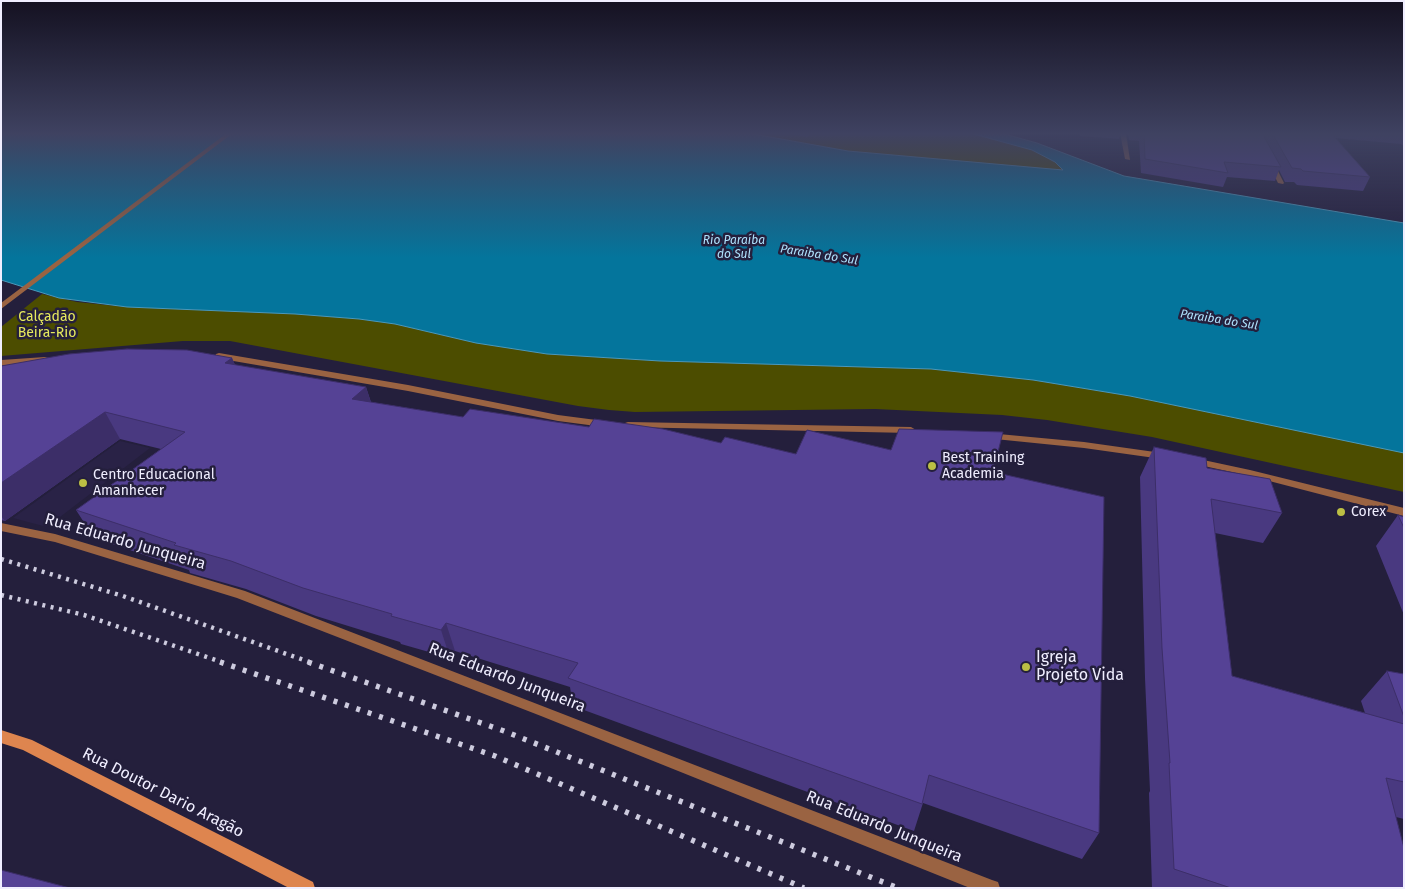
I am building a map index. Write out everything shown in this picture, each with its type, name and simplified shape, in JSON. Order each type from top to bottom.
[{"type":"main road","name":"Rua Doutor Dario Aragão","points":[[1,736],[27,745],[307,888]]},
{"type":"street","points":[[3,305],[176,174]]},
{"type":"street","points":[[1277,174],[1282,183]]},
{"type":"street","points":[[204,354],[408,388],[558,418],[615,425],[922,431]]},
{"type":"street","points":[[1,363],[59,359]]},
{"type":"street","points":[[979,435],[1084,445],[1181,459],[1250,473],[1404,512]]},
{"type":"street","name":"Rua Eduardo Junqueira","points":[[1,527],[55,538],[240,594],[537,708],[992,888]]},
{"type":"shaded area","name":"Centro Educacional Amanhecer","points":[[120,441],[150,448],[47,527],[13,518]]},
{"type":"green space","name":"Calçadão Beira-Rio","points":[[42,294],[77,302],[127,307],[295,314],[359,319],[395,324],[476,343],[548,354],[660,361],[931,369],[1033,380],[1130,396],[1404,452],[1404,492],[1152,437],[1047,420],[1002,415],[875,409],[635,412],[609,410],[578,406],[230,341],[183,341],[1,356],[1,327]]},
{"type":"water","name":"Rio Paraíba do Sul","points":[[1,174],[1120,174],[1404,223],[1404,453],[1130,396],[1033,380],[931,369],[660,361],[547,354],[476,343],[395,324],[359,319],[295,314],[127,307],[59,298],[1,280]]},
{"type":"building","points":[[1342,174],[1368,174],[1370,177]]},
{"type":"building","points":[[127,349],[187,350],[232,358],[225,363],[366,387],[352,399],[463,417],[470,409],[589,427],[594,419],[663,429],[721,443],[725,437],[796,454],[807,430],[891,450],[899,429],[1003,432],[993,472],[1104,497],[1099,833],[929,775],[922,804],[568,678],[578,663],[446,623],[441,630],[391,616],[392,614],[303,588],[231,561],[174,545],[176,543],[76,510],[185,432],[105,412],[1,483],[1,366],[69,354]]},
{"type":"building","points":[[1154,447],[1206,458],[1207,468],[1270,479],[1282,513],[1211,499],[1232,676],[1404,724],[1404,782],[1386,778],[1404,848],[1404,888],[1231,888],[1174,869],[1170,763],[1162,648]]},
{"type":"building","points":[[1398,515],[1404,517],[1404,528]]},
{"type":"building","points":[[1387,671],[1404,674],[1404,717]]},
{"type":"building","points":[[1,870],[70,888],[1,888]]},
{"type":"railway","points":[[1,559],[123,596],[312,663]]},
{"type":"railway","points":[[1,595],[84,615],[224,663]]},
{"type":"railway","points":[[220,662],[495,756],[804,888]]},
{"type":"railway","points":[[308,662],[504,731],[898,888]]},
{"type":"place","name":"Best Training Academia","points":[[932,466]]},
{"type":"place","name":"Centro Educacional Amanhecer","points":[[83,483]]},
{"type":"place","name":"Corex","points":[[1341,512]]},
{"type":"place","name":"Igreja Projeto Vida","points":[[1026,667]]},
{"type":"water label","name":"Paraiba do Sul","points":[[819,255]]},
{"type":"water label","name":"Paraiba do Sul","points":[[1219,320]]}]
